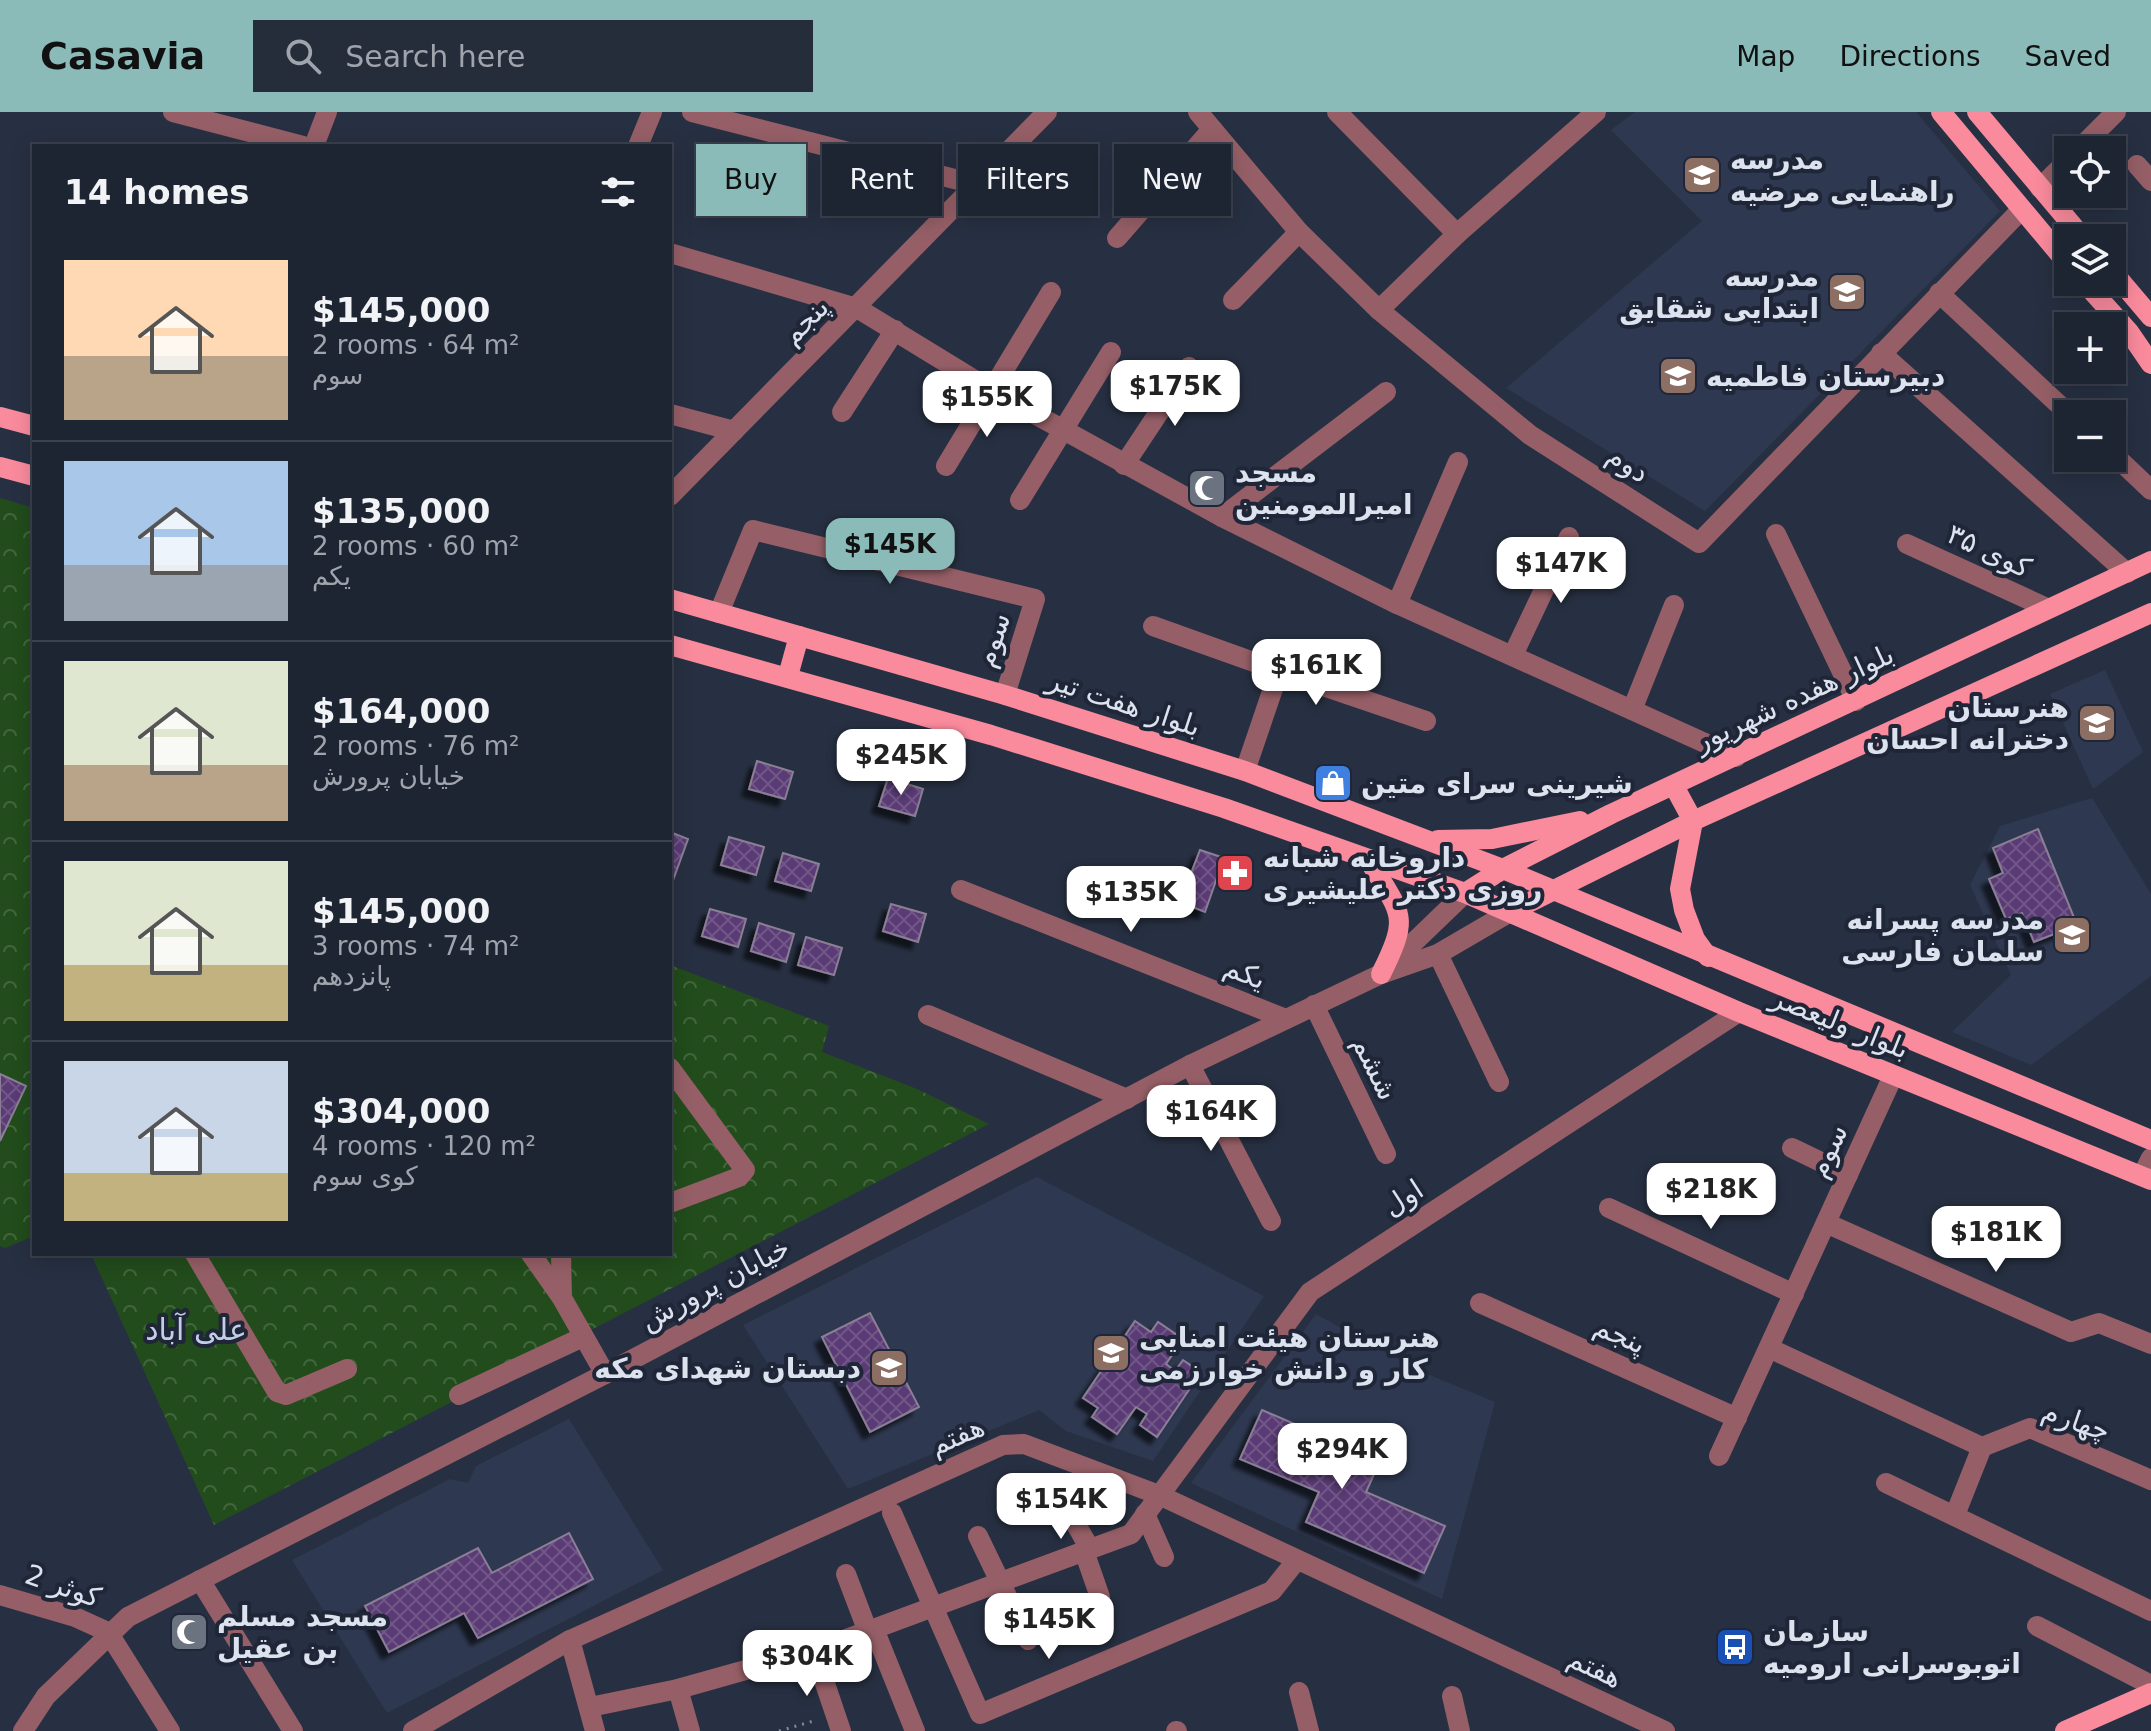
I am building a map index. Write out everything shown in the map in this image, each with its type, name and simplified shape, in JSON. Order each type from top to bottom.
[{"type":"main road","points":[[1941,112],[2054,249]]},
{"type":"main road","points":[[1977,112],[2071,224]]},
{"type":"main road","points":[[2020,211],[2040,188]]},
{"type":"main road","points":[[2126,287],[2150,314]]},
{"type":"main road","points":[[2097,296],[2129,332],[2151,364]]},
{"type":"main road","points":[[0,417],[32,425]]},
{"type":"main road","points":[[0,467],[32,475]]},
{"type":"main road","name":"بلوار هفده شهریور","points":[[1465,893],[1503,869],[1611,814],[2151,561]]},
{"type":"main road","name":"بلوار هفت تیر","points":[[672,600],[1005,695],[1245,771],[1503,869],[1550,891]]},
{"type":"main road","points":[[672,646],[788,676],[1224,808],[1465,893],[1510,912],[1693,821],[2151,613]]},
{"type":"main road","points":[[788,676],[799,636]]},
{"type":"main road","points":[[1674,786],[1693,821],[1680,889],[1695,939],[1708,957]]},
{"type":"main road","points":[[1425,841],[1492,839],[1611,814]]},
{"type":"main road","points":[[1370,862],[1401,913],[1400,934],[1381,974]]},
{"type":"main road","name":"بلوار ولیعصر","points":[[1550,891],[2151,1140]]},
{"type":"main road","name":"بلوار ولیعصر","points":[[1510,912],[1893,1076],[2148,1171]]},
{"type":"main road","points":[[2065,1731],[2151,1693]]},
{"type":"street","points":[[173,112],[295,144]]},
{"type":"street","points":[[315,144],[327,112]]},
{"type":"street","points":[[639,144],[652,112]]},
{"type":"street","points":[[692,112],[958,180]]},
{"type":"street","name":"پنجم","points":[[1017,144],[1047,112]]},
{"type":"street","name":"دوم","points":[[1198,112],[1299,232],[1379,310],[1530,435],[1699,543],[2020,211]]},
{"type":"street","points":[[1337,112],[1457,234]]},
{"type":"street","points":[[1379,310],[1457,234],[1596,112]]},
{"type":"street","points":[[2092,136],[2116,112]]},
{"type":"street","points":[[1117,238],[1212,129]]},
{"type":"street","points":[[2137,165],[2151,181]]},
{"type":"street","points":[[2040,188],[2054,174]]},
{"type":"street","name":"پنجم","points":[[672,494],[958,205]]},
{"type":"street","points":[[1233,300],[1299,232]]},
{"type":"street","points":[[672,254],[857,308],[991,390],[1222,517],[1397,604],[1736,757]]},
{"type":"street","points":[[946,466],[1051,292]]},
{"type":"street","points":[[1939,293],[2054,400]]},
{"type":"street","points":[[2129,332],[2150,314]]},
{"type":"street","points":[[842,412],[895,330]]},
{"type":"street","points":[[1020,500],[1111,352]]},
{"type":"street","points":[[1881,353],[2127,573]]},
{"type":"street","points":[[1124,465],[1189,367]]},
{"type":"street","points":[[1222,517],[1386,392]]},
{"type":"street","points":[[672,415],[734,431]]},
{"type":"street","points":[[1397,604],[1458,462]]},
{"type":"street","points":[[2126,466],[2151,490]]},
{"type":"street","name":"سوم","points":[[719,613],[753,530],[1035,599],[1005,695]]},
{"type":"street","points":[[1776,534],[1856,701]]},
{"type":"street","points":[[1513,655],[1569,537]]},
{"type":"street","name":"کوی ۳۵","points":[[1907,544],[2047,608]]},
{"type":"street","points":[[1632,710],[1674,605]]},
{"type":"street","points":[[1153,626],[1426,721]]},
{"type":"street","points":[[1245,771],[1279,671]]},
{"type":"street","name":"یکم","points":[[961,890],[1286,1019]]},
{"type":"street","name":"خیابان پرورش","points":[[1381,974],[1465,893]]},
{"type":"street","name":"خیابان پرورش","points":[[23,1731],[46,1696],[108,1632],[128,1617],[605,1374],[1190,1065],[1381,974],[1438,954],[1510,912]]},
{"type":"street","points":[[1438,954],[1499,1082]]},
{"type":"street","name":"ششم","points":[[1314,1005],[1386,1154]]},
{"type":"street","name":"اول","points":[[590,1707],[678,1689],[814,1651],[1131,1534],[1310,1292],[1739,1012]]},
{"type":"street","points":[[928,1015],[1127,1099]]},
{"type":"street","points":[[1190,1065],[1271,1221]]},
{"type":"street","points":[[672,1071],[745,1170],[739,1177],[672,1202]]},
{"type":"street","name":"سوم","points":[[1719,1456],[1893,1076]]},
{"type":"street","points":[[1792,1148],[1848,1175]]},
{"type":"street","points":[[1609,1208],[1794,1294]]},
{"type":"street","points":[[1826,1223],[2071,1332],[2099,1323],[2151,1344]]},
{"type":"street","points":[[196,1256],[277,1392],[286,1395],[347,1369]]},
{"type":"street","points":[[532,1256],[562,1298],[605,1374]]},
{"type":"street","points":[[561,1256],[562,1298]]},
{"type":"street","name":"پنجم","points":[[1480,1303],[1737,1418]]},
{"type":"street","points":[[459,1395],[583,1337]]},
{"type":"street","points":[[1769,1348],[1982,1447],[1955,1515]]},
{"type":"street","name":"چهارم","points":[[1982,1447],[2030,1428],[2151,1480]]},
{"type":"street","name":"هفتم","points":[[413,1731],[570,1640],[1003,1445],[1024,1444],[1159,1495],[1665,1731]]},
{"type":"street","points":[[1886,1483],[2151,1611]]},
{"type":"street","points":[[1069,1512],[1087,1550],[1100,1597]]},
{"type":"street","points":[[892,1513],[980,1714],[1272,1591],[1296,1561]]},
{"type":"street","points":[[1145,1514],[1164,1557]]},
{"type":"street","points":[[978,1536],[1028,1640]]},
{"type":"street","points":[[846,1574],[915,1731]]},
{"type":"street","points":[[200,1580],[293,1731]]},
{"type":"street","name":"کوثر 2","points":[[0,1595],[75,1617],[108,1632]]},
{"type":"street","points":[[2037,1626],[2151,1685]]},
{"type":"street","points":[[108,1632],[170,1731]]},
{"type":"street","points":[[570,1640],[595,1731]]},
{"type":"street","points":[[814,1651],[839,1723]]},
{"type":"street","points":[[678,1689],[690,1731]]},
{"type":"street","points":[[1299,1692],[1309,1731]]},
{"type":"street","points":[[1452,1696],[1460,1731]]},
{"type":"path","points":[[779,1731],[839,1723]]},
{"type":"shaded area","points":[[1635,112],[1916,112],[2000,211],[1705,511],[1506,388],[1702,221],[1611,130]]},
{"type":"shaded area","name":"هنرستان دخترانه احسان","points":[[2105,670],[2143,752],[2093,789],[2050,694]]},
{"type":"shaded area","name":"مدرسه پسرانه سلمان فارسی","points":[[2092,798],[2151,894],[2151,976],[2031,1065],[1952,1032],[2011,975],[1970,885],[2000,826]]},
{"type":"shaded area","points":[[1037,1177],[1264,1296],[1153,1461],[1066,1431],[1039,1410],[848,1489],[743,1325]]},
{"type":"shaded area","points":[[1316,1314],[1420,1371],[1495,1402],[1442,1599],[1191,1483]]},
{"type":"shaded area","points":[[569,1419],[663,1570],[387,1713],[292,1560],[450,1479],[468,1483],[476,1466]]},
{"type":"green space","points":[[0,498],[32,507],[32,1237],[5,1248],[0,1246]]},
{"type":"green space","points":[[672,966],[829,1026],[822,1052],[917,1089],[989,1124],[214,1525],[92,1256],[672,1256]]},
{"type":"building","points":[[757,761],[793,772],[785,799],[749,789]]},
{"type":"building","points":[[888,778],[923,789],[915,816],[879,806]]},
{"type":"building","points":[[2038,829],[2077,925],[2034,942],[2022,913],[2006,919],[1989,879],[2003,873],[1993,848]]},
{"type":"building","points":[[672,833],[688,839],[672,883]]},
{"type":"building","points":[[729,837],[764,847],[756,875],[721,865]]},
{"type":"building","points":[[1200,850],[1224,858],[1205,912],[1180,902]]},
{"type":"building","points":[[783,853],[819,864],[811,891],[775,881]]},
{"type":"building","points":[[891,904],[926,914],[918,942],[883,931]]},
{"type":"building","points":[[710,909],[746,919],[738,947],[702,936]]},
{"type":"building","points":[[759,923],[794,934],[786,962],[751,951]]},
{"type":"building","points":[[806,937],[842,948],[834,975],[798,965]]},
{"type":"building","points":[[0,1074],[26,1086],[0,1141]]},
{"type":"building","points":[[870,1313],[919,1407],[870,1432],[822,1337]]},
{"type":"building","points":[[1135,1321],[1151,1332],[1158,1322],[1183,1339],[1166,1364],[1175,1371],[1183,1360],[1201,1372],[1157,1437],[1140,1425],[1147,1414],[1136,1407],[1117,1434],[1092,1417],[1098,1408],[1083,1398]]},
{"type":"building","points":[[1262,1410],[1380,1461],[1366,1492],[1445,1526],[1424,1573],[1306,1522],[1319,1492],[1240,1459]]},
{"type":"building","points":[[569,1533],[593,1579],[478,1638],[464,1613],[389,1652],[365,1606],[478,1548],[492,1573]]},
{"type":"place","name":"مدرسه راهنمایی مرضیه","points":[[1702,175]]},
{"type":"place","name":"مدرسه ابتدایی شقایق","points":[[1847,292]]},
{"type":"place","name":"دبیرستان فاطمیه","points":[[1678,376]]},
{"type":"place","name":"مسجد امیرالمومنین","points":[[1207,488]]},
{"type":"place","name":"هنرستان دخترانه احسان","points":[[2097,723]]},
{"type":"place","name":"شیرینی سرای متین","points":[[1333,783]]},
{"type":"place","name":"داروخانه شبانه روزی دکتر علیشیری","points":[[1235,873]]},
{"type":"place","name":"مدرسه پسرانه سلمان فارسی","points":[[2072,935]]},
{"type":"place","name":"هنرستان هیئت امنایی کار و دانش خوارزمی","points":[[1111,1353]]},
{"type":"place","name":"دبستان شهدای مکه","points":[[889,1368]]},
{"type":"place","name":"مسجد مسلم بن عقیل","points":[[189,1632]]},
{"type":"place","name":"سازمان اتوبوسرانی ارومیه","points":[[1735,1647]]},
{"type":"district","name":"علی آباد","points":[[196,1329]]}]
